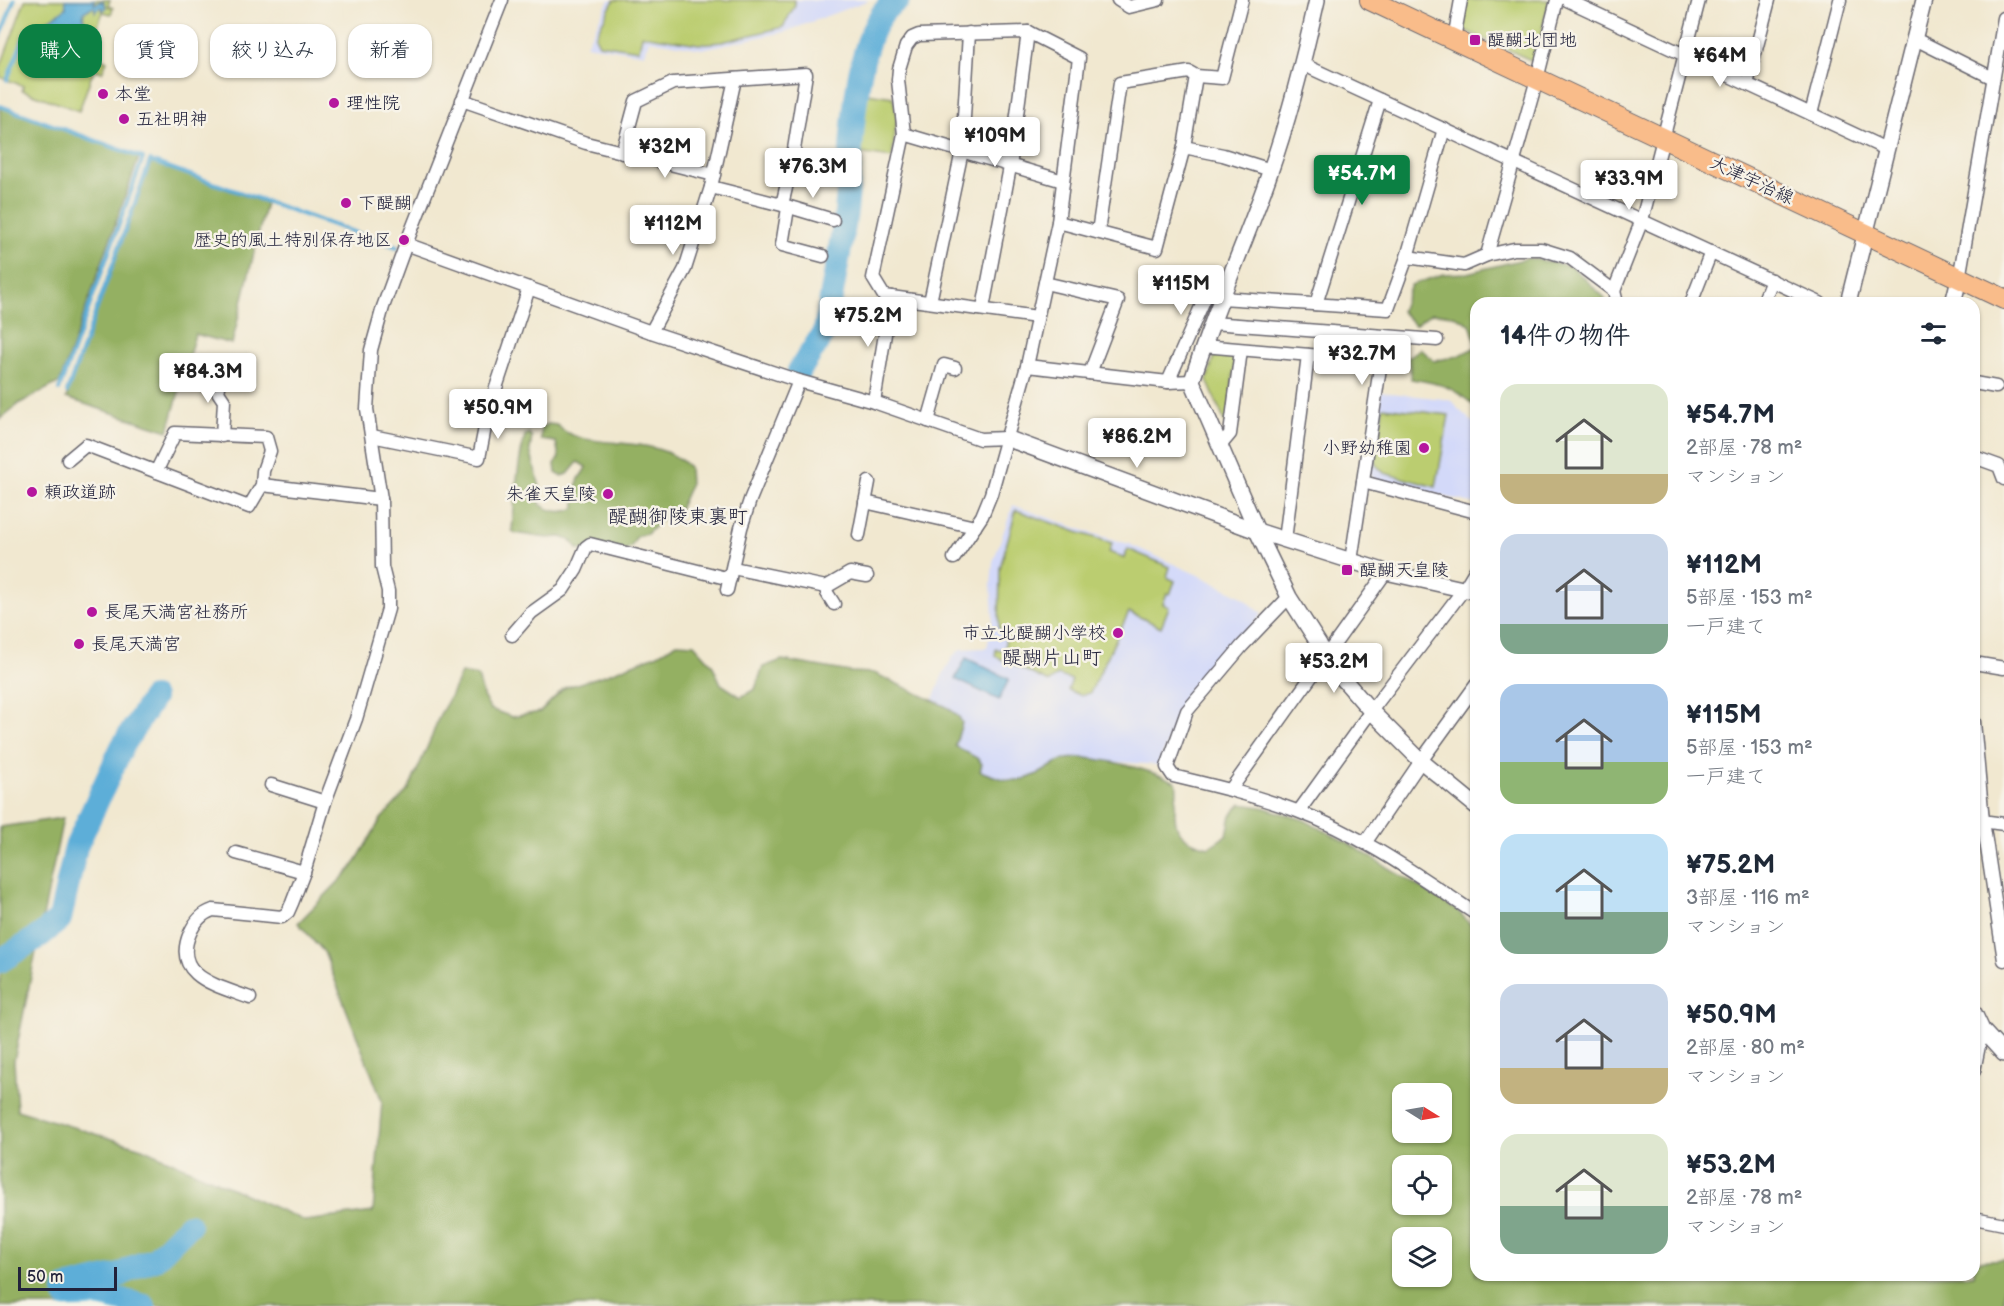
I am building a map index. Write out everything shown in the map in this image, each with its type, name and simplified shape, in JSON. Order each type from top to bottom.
[{"type":"main road","name":"大津宇治線","points":[[1370,0],[2004,299]]},
{"type":"street","points":[[250,998],[206,981],[194,973],[188,964],[186,943],[198,919],[205,912],[213,910],[282,917],[288,912],[356,719],[388,609],[388,591],[382,567],[381,499],[367,400],[371,350],[383,307],[406,244],[502,0]]},
{"type":"street","points":[[1118,0],[1129,7],[1158,0]]},
{"type":"street","points":[[1098,232],[1120,82],[1189,72],[1196,76],[1222,78],[1242,0]]},
{"type":"street","points":[[1317,0],[1302,64],[1271,170],[1203,346],[1192,381],[1257,531],[1289,597],[1319,644],[1325,658],[1371,711],[1420,761],[1470,800]]},
{"type":"street","points":[[1454,39],[1461,0]]},
{"type":"street","points":[[1487,255],[1557,0]]},
{"type":"street","points":[[1567,0],[1886,150]]},
{"type":"street","points":[[1407,257],[1464,264],[1487,255],[1514,249],[1541,249],[1570,258],[1615,297],[1642,220],[1700,0]]},
{"type":"street","points":[[1747,84],[1769,0]]},
{"type":"street","points":[[1811,114],[1840,0]]},
{"type":"street","points":[[1849,297],[1924,0]]},
{"type":"street","points":[[1954,297],[2003,24]]},
{"type":"street","points":[[983,308],[1010,167],[1028,32]]},
{"type":"street","points":[[954,558],[975,527],[991,494],[1027,366],[1058,222],[1079,58],[1028,32],[919,34],[912,38],[901,57],[898,80],[903,108],[904,134],[873,278],[885,296],[1037,317]]},
{"type":"street","points":[[930,302],[962,151],[969,33]]},
{"type":"street","points":[[1915,39],[1993,78]]},
{"type":"street","points":[[1302,64],[1807,297]]},
{"type":"street","points":[[622,153],[636,101],[673,83],[807,74],[785,206],[782,245],[822,256]]},
{"type":"street","points":[[1058,222],[1157,248],[1184,147],[1196,76]]},
{"type":"street","points":[[651,332],[685,269],[712,181],[735,80]]},
{"type":"street","points":[[462,100],[833,220]]},
{"type":"street","points":[[1316,304],[1380,100]]},
{"type":"street","points":[[1168,382],[1208,291],[1316,304],[1388,309],[1407,257],[1444,129]]},
{"type":"street","points":[[904,134],[1063,181]]},
{"type":"street","points":[[1184,147],[1223,155],[1271,170]]},
{"type":"street","points":[[406,244],[651,332],[799,381],[874,402],[980,439],[1006,438],[1257,531],[1386,572],[1470,591],[1371,711],[1299,812]]},
{"type":"street","points":[[1693,297],[1711,252]]},
{"type":"street","points":[[1765,297],[1772,280]]},
{"type":"street","points":[[1045,283],[1118,300],[1090,373]]},
{"type":"street","points":[[372,436],[479,458],[488,412],[529,288]]},
{"type":"street","points":[[874,402],[891,297]]},
{"type":"street","points":[[1212,323],[1437,340]]},
{"type":"street","points":[[1203,346],[1381,361],[1351,561]]},
{"type":"street","points":[[1220,446],[1230,434],[1241,350]]},
{"type":"street","points":[[1285,540],[1308,355]]},
{"type":"street","points":[[928,421],[944,365],[955,368]]},
{"type":"street","points":[[1027,366],[1168,382],[1192,381]]},
{"type":"street","points":[[221,377],[218,392],[224,401],[222,436]]},
{"type":"street","points":[[730,579],[741,528],[750,500],[799,381]]},
{"type":"street","points":[[1980,384],[1996,387]]},
{"type":"street","points":[[68,460],[86,445],[156,472],[249,507],[262,485],[263,471],[270,451],[266,437],[175,433],[156,472]]},
{"type":"street","points":[[1980,459],[1999,466],[2004,479]]},
{"type":"street","points":[[859,535],[869,482]]},
{"type":"street","points":[[1363,482],[1470,510]]},
{"type":"street","points":[[262,485],[381,499]]},
{"type":"street","points":[[865,502],[975,527]]},
{"type":"street","points":[[512,636],[531,613],[563,590],[576,570],[586,546],[590,544],[730,579],[826,587],[850,573],[867,576]]},
{"type":"street","points":[[1231,789],[1386,572]]},
{"type":"street","points":[[826,587],[834,604]]},
{"type":"street","points":[[1289,597],[1242,646],[1187,711],[1167,766],[1173,776],[1231,789],[1299,812],[1365,843],[1470,910]]},
{"type":"street","points":[[1980,664],[2004,668]]},
{"type":"street","points":[[1365,843],[1420,761],[1470,693]]},
{"type":"street","points":[[271,785],[325,802]]},
{"type":"street","points":[[1980,820],[2004,824]]},
{"type":"street","points":[[1980,826],[2004,960]]},
{"type":"street","points":[[236,853],[304,872]]},
{"type":"street","points":[[1980,1026],[2004,1054]]},
{"type":"street","points":[[1980,1040],[1982,1030]]},
{"type":"street","points":[[1980,1219],[2004,1224]]},
{"type":"shaded area","points":[[609,0],[869,0],[785,32],[702,49],[649,40],[645,54],[586,45]]},
{"type":"shaded area","name":"小野幼稚園","points":[[1381,392],[1452,400],[1470,420],[1470,503],[1374,480],[1369,471]]},
{"type":"shaded area","name":"市立北醍醐小学校","points":[[1013,505],[1129,544],[1244,598],[1262,614],[1181,711],[1158,765],[1083,759],[1025,780],[1002,780],[980,771],[977,758],[955,746],[947,707],[933,700],[953,656],[961,649],[987,648],[993,618],[991,585],[993,562]]},
{"type":"green space","points":[[25,0],[110,0],[108,6],[113,8],[111,14],[103,12],[99,24],[18,24],[18,78],[91,78],[79,111],[22,90],[23,86],[0,77],[0,68]]},
{"type":"green space","points":[[614,0],[794,0],[795,5],[783,27],[722,42],[699,44],[642,35],[639,50],[599,44],[595,36]]},
{"type":"green space","points":[[1467,0],[1549,0],[1535,62],[1462,29]]},
{"type":"green space","points":[[102,59],[107,61],[102,72]]},
{"type":"green space","points":[[860,92],[893,97],[897,117],[892,158],[858,153]]},
{"type":"green space","points":[[0,107],[139,157],[60,382],[20,403],[0,419]]},
{"type":"green space","points":[[151,162],[266,203],[232,344],[195,334],[168,431],[66,398]]},
{"type":"green space","points":[[1528,258],[1571,266],[1604,297],[1470,297],[1470,324],[1453,315],[1432,313],[1415,325],[1401,311],[1411,285],[1443,274],[1467,273]]},
{"type":"green space","points":[[1421,349],[1434,361],[1458,356],[1470,350],[1470,403],[1446,387],[1411,379],[1408,357]]},
{"type":"green space","points":[[1215,354],[1233,356],[1235,360],[1227,427],[1207,380]]},
{"type":"green space","points":[[1383,407],[1449,415],[1436,487],[1384,473],[1375,464]]},
{"type":"green space","points":[[548,424],[557,425],[569,434],[584,439],[639,445],[674,456],[689,467],[690,485],[678,512],[662,519],[647,534],[637,536],[631,547],[622,551],[591,548],[583,550],[578,549],[572,541],[561,537],[547,538],[514,533],[512,530],[518,470],[525,435],[529,433],[532,437],[530,450],[540,487],[540,504],[557,511],[575,508],[576,488],[586,467],[578,462],[568,474],[561,476],[556,473],[555,464],[559,457],[556,442],[541,440],[541,428]]},
{"type":"green space","points":[[1016,510],[1112,543],[1109,552],[1124,558],[1128,549],[1170,567],[1167,577],[1175,581],[1163,604],[1169,607],[1161,627],[1129,612],[1090,693],[1080,695],[1068,690],[1072,680],[1058,675],[1049,682],[995,656],[996,649],[1004,650],[1007,631],[999,629],[1000,568]]},
{"type":"green space","points":[[677,643],[694,644],[712,664],[721,684],[741,697],[755,689],[763,667],[782,660],[850,672],[874,673],[947,707],[959,717],[962,723],[955,746],[977,758],[982,764],[980,771],[1004,779],[1018,780],[1042,772],[1062,760],[1088,758],[1151,772],[1176,782],[1176,822],[1181,833],[1190,841],[1209,847],[1227,835],[1231,815],[1241,804],[1262,807],[1304,820],[1348,843],[1458,911],[1470,924],[1470,1281],[1980,1281],[1980,1261],[2004,1259],[2004,1306],[0,1306],[0,827],[63,818],[14,1061],[17,1110],[142,1148],[305,1221],[373,1212],[382,1101],[324,952],[298,923],[352,868],[381,819],[409,789],[439,716],[461,673],[478,676],[483,696],[490,709],[512,717],[540,712],[564,688],[608,674],[658,654]]},
{"type":"water","points":[[65,0],[95,0],[94,4],[103,1],[106,7],[103,11],[101,7],[95,12],[95,8],[92,7],[84,12],[83,19],[87,22],[85,24],[50,24],[47,21],[66,8]]},
{"type":"water","points":[[966,658],[1009,679],[999,700],[955,679]]},
{"type":"waterway","points":[[0,38],[14,0]]},
{"type":"waterway","points":[[799,371],[825,331],[846,211],[852,129],[862,64],[870,36],[882,14],[898,0]]},
{"type":"waterway","points":[[7,80],[18,52]]},
{"type":"waterway","points":[[0,106],[143,158],[59,390]]},
{"type":"waterway","points":[[67,392],[150,161],[296,212]]},
{"type":"waterway","points":[[298,213],[397,247]]},
{"type":"waterway","points":[[0,961],[41,935],[60,919],[76,847],[122,747],[153,698]]},
{"type":"waterway","points":[[144,1306],[101,1295],[66,1296],[65,1291],[66,1288],[120,1275],[155,1259],[189,1225]]},
{"type":"place","name":"醍醐北団地","points":[[1475,40]]},
{"type":"place","name":"本堂","points":[[103,94]]},
{"type":"place","name":"理性院","points":[[334,103]]},
{"type":"place","name":"五社明神","points":[[124,119]]},
{"type":"place","name":"下醍醐","points":[[346,203]]},
{"type":"place","name":"歴史的風土特別保存地区","points":[[404,240]]},
{"type":"place","name":"小野幼稚園","points":[[1424,448]]},
{"type":"place","name":"頼政道跡","points":[[32,492]]},
{"type":"place","name":"朱雀天皇陵","points":[[608,494]]},
{"type":"place","name":"醍醐天皇陵","points":[[1347,570]]},
{"type":"place","name":"長尾天満宮社務所","points":[[92,612]]},
{"type":"place","name":"市立北醍醐小学校","points":[[1118,633]]},
{"type":"place","name":"長尾天満宮","points":[[79,644]]},
{"type":"district","name":"醍醐御陵東裏町","points":[[678,516]]},
{"type":"district","name":"醍醐片山町","points":[[1052,657]]}]
